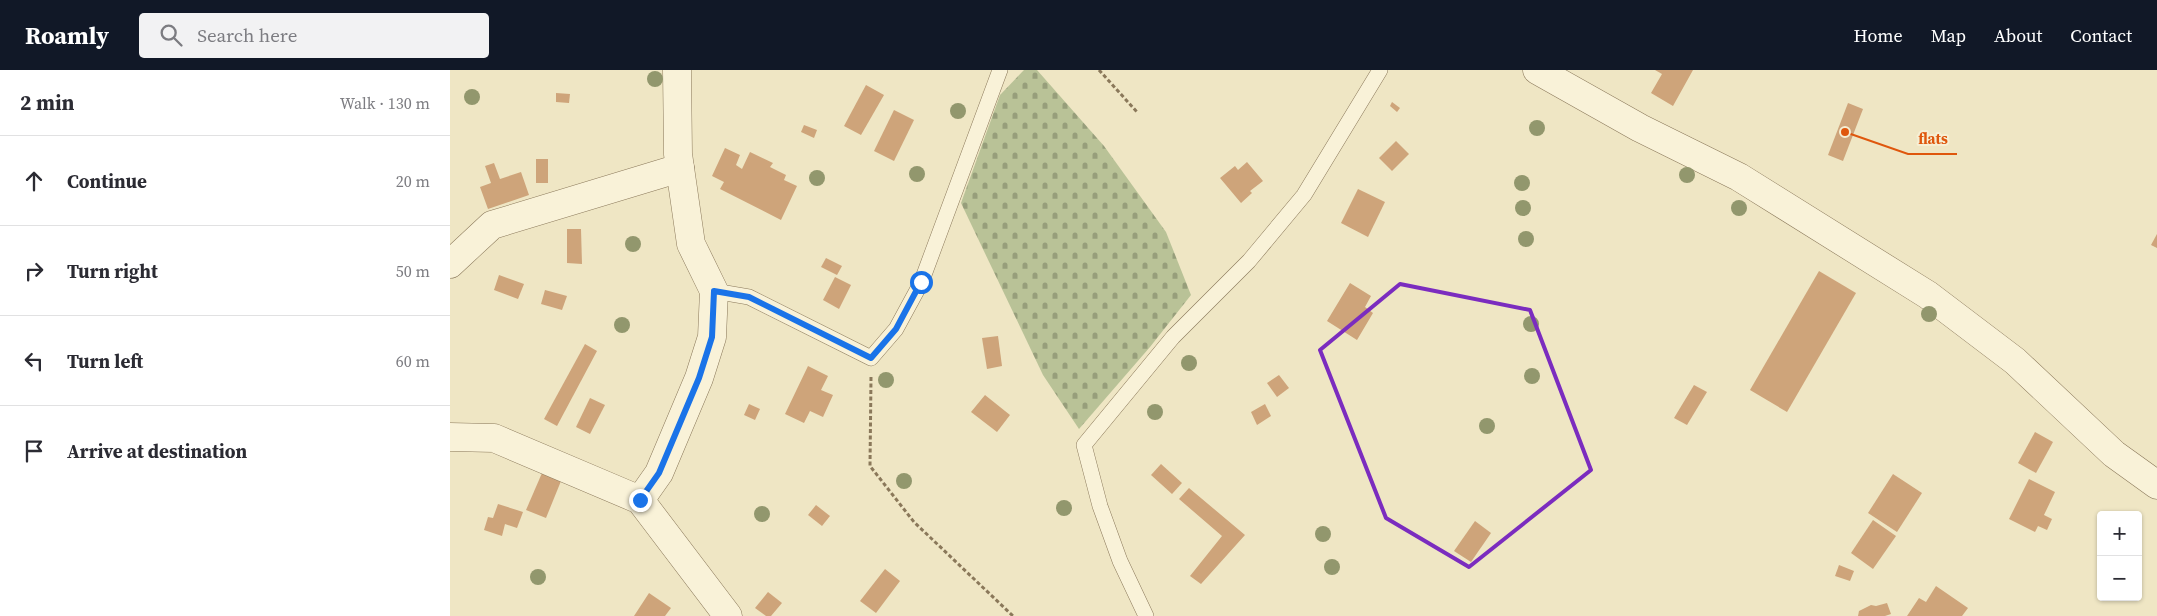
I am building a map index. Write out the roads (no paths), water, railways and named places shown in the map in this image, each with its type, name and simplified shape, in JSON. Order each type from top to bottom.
[{"type":"street","points":[[640,500],[659,473],[699,378],[712,337],[714,291],[691,244],[678,154],[678,70]]},
{"type":"street","points":[[1538,70],[1640,128],[1739,177],[1928,295],[2015,361],[2114,454],[2157,485]]},
{"type":"street","points":[[450,264],[492,225],[680,168]]},
{"type":"street","points":[[450,437],[494,438],[640,500],[728,616]]},
{"type":"lane","points":[[714,291],[749,297],[871,358],[896,329],[921,282],[1000,70]]},
{"type":"lane","points":[[1146,616],[1120,561],[1100,506],[1084,445],[1173,337],[1249,261],[1304,196],[1380,70]]},
{"type":"place","name":"flats","points":[[1845,132]]}]
